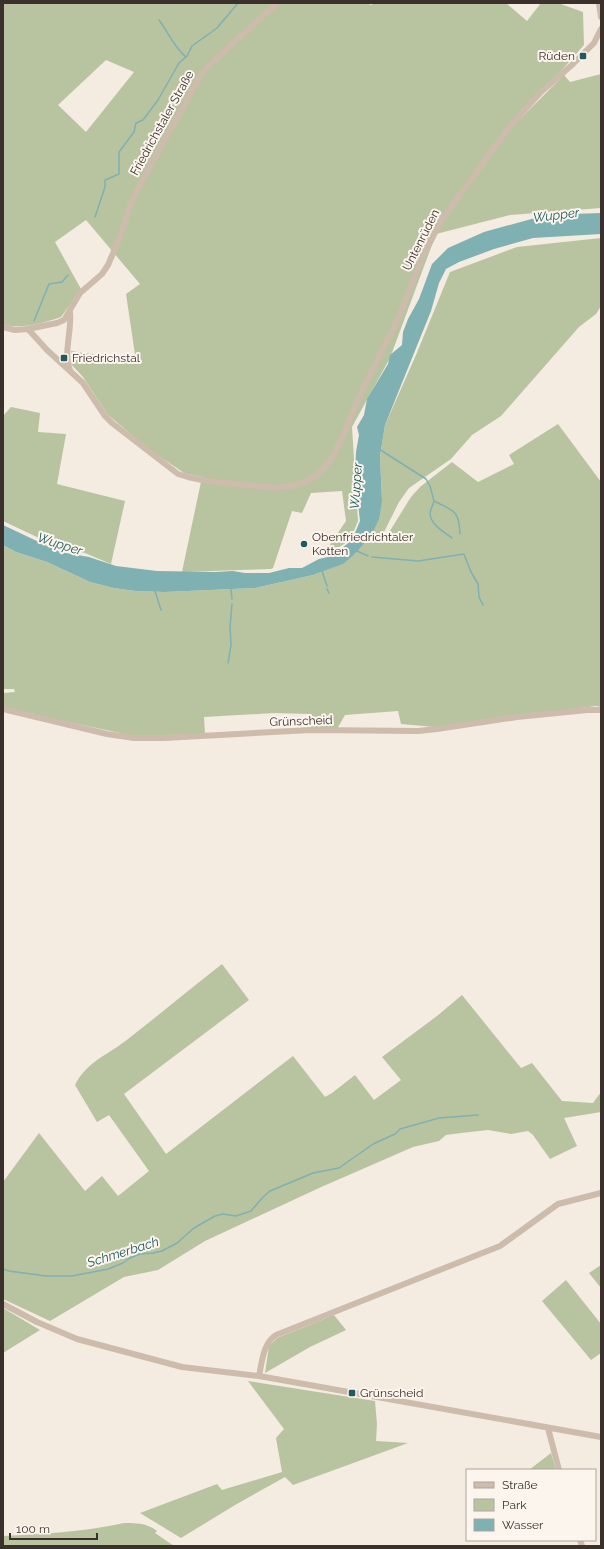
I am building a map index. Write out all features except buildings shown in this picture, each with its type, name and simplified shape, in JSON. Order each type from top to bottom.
[{"type":"street","name":"Friedrichstaler Straße","points":[[70,312],[74,302],[80,294],[105,270],[114,253],[131,203],[202,73],[277,3]]},
{"type":"street","points":[[599,3],[601,17]]},
{"type":"street","name":"Untenrüden","points":[[70,370],[85,385],[105,416],[112,423],[162,462],[184,476],[224,483],[270,488],[288,487],[311,480],[331,459],[399,317],[421,260],[441,221],[510,126],[541,92],[594,43],[601,29]]},
{"type":"street","points":[[594,43],[601,48]]},
{"type":"street","points":[[3,327],[11,330],[28,329],[62,321],[70,312]]},
{"type":"street","points":[[70,312],[71,328],[67,353],[67,362],[70,370]]},
{"type":"street","points":[[28,329],[47,350],[70,370]]},
{"type":"street","name":"Grünscheid","points":[[3,709],[107,734],[134,738],[164,738],[310,730],[437,730],[532,716],[587,710],[601,710]]},
{"type":"street","points":[[259,1376],[268,1344],[271,1338],[276,1335],[500,1246],[558,1204],[601,1193]]},
{"type":"street","points":[[3,1304],[37,1322],[77,1339],[182,1367],[259,1376],[601,1437]]},
{"type":"street","points":[[548,1428],[559,1469]]},
{"type":"green space","points":[[3,3],[365,3],[372,5],[372,3],[506,3],[527,21],[541,3],[558,3],[583,12],[584,45],[519,114],[443,222],[512,127],[564,75],[570,82],[601,74],[601,208],[510,215],[436,234],[390,358],[352,427],[358,521],[350,540],[330,553],[325,552],[346,521],[342,491],[311,493],[302,513],[292,511],[273,568],[182,572],[202,477],[184,473],[150,450],[108,415],[83,377],[71,364],[71,351],[136,361],[126,294],[140,284],[86,220],[55,242],[81,289],[61,317],[25,326],[10,326],[3,324]],"holes":[[[106,60],[134,72],[86,132],[58,105]]]},
{"type":"green space","points":[[601,238],[601,306],[596,314],[579,327],[501,416],[472,435],[451,459],[409,488],[399,502],[383,534],[388,534],[411,497],[420,487],[452,462],[478,482],[514,464],[509,455],[558,424],[601,482],[601,707],[596,706],[434,727],[401,724],[398,711],[345,715],[337,729],[311,728],[311,714],[274,713],[204,717],[205,734],[134,736],[3,708],[3,693],[15,692],[14,689],[3,689],[3,545],[16,552],[47,562],[90,582],[135,591],[165,592],[255,588],[313,575],[342,564],[355,554],[371,536],[382,501],[380,456],[385,425],[450,272],[517,247]]},
{"type":"green space","points":[[11,407],[40,413],[38,432],[66,434],[57,484],[125,501],[111,564],[85,553],[56,546],[3,521],[3,416]]},
{"type":"green space","points":[[222,964],[249,1000],[124,1094],[166,1154],[293,1056],[325,1097],[355,1075],[374,1100],[401,1080],[382,1057],[437,1016],[462,995],[521,1068],[532,1063],[562,1101],[593,1103],[601,1092],[601,1112],[564,1118],[577,1146],[550,1159],[533,1135],[528,1131],[511,1134],[488,1130],[446,1135],[439,1141],[413,1147],[319,1188],[205,1241],[158,1270],[124,1277],[50,1321],[3,1299],[3,1182],[39,1133],[85,1191],[102,1176],[118,1196],[149,1171],[109,1115],[97,1122],[75,1085],[86,1070],[98,1059],[128,1039]]},
{"type":"green space","points":[[601,1265],[601,1288],[589,1273]]},
{"type":"green space","points":[[566,1280],[601,1324],[601,1353],[591,1360],[542,1301]]},
{"type":"green space","points":[[3,1308],[40,1330],[3,1353]]},
{"type":"green space","points":[[334,1315],[346,1330],[310,1347],[265,1373],[269,1346],[277,1338]]},
{"type":"green space","points":[[248,1381],[375,1401],[377,1424],[376,1441],[408,1443],[293,1485],[285,1477],[181,1538],[140,1513],[217,1484],[222,1490],[282,1472],[276,1438],[284,1429]]},
{"type":"green space","points":[[551,1453],[556,1469],[530,1469]]},
{"type":"green space","points":[[124,1523],[138,1523],[149,1526],[157,1531],[155,1533],[174,1546],[3,1546],[3,1536],[79,1531]]},
{"type":"water","name":"Wupper","points":[[601,213],[601,234],[533,238],[494,249],[459,262],[446,269],[439,283],[431,311],[385,425],[380,456],[382,501],[379,519],[371,536],[355,554],[343,564],[313,575],[255,588],[165,592],[135,591],[90,582],[47,562],[16,552],[3,545],[3,525],[60,552],[89,557],[116,566],[157,571],[233,571],[245,573],[269,573],[289,568],[302,568],[319,559],[332,556],[352,540],[360,521],[355,476],[356,452],[359,435],[357,427],[364,415],[367,399],[388,364],[390,355],[402,345],[403,332],[419,299],[432,264],[448,248],[484,232],[546,215]]},
{"type":"waterway","points":[[95,217],[105,187],[105,180],[119,174],[119,152],[134,132],[136,123],[143,120],[158,100],[179,63],[187,56],[192,46],[217,28],[238,3]]},
{"type":"waterway","points":[[159,20],[174,44],[186,57]]},
{"type":"waterway","points":[[34,321],[49,284],[62,282],[68,275]]},
{"type":"waterway","points":[[379,449],[426,479],[430,486],[434,501],[450,509],[456,515],[460,534]]},
{"type":"waterway","points":[[434,501],[430,512],[431,518],[438,528],[452,538]]},
{"type":"waterway","points":[[357,551],[368,556]]},
{"type":"waterway","points":[[372,557],[418,561],[464,554],[471,572],[478,584],[479,597],[483,605]]},
{"type":"waterway","points":[[322,571],[327,586]]},
{"type":"waterway","points":[[231,589],[232,599]]},
{"type":"waterway","points":[[327,589],[329,593]]},
{"type":"waterway","points":[[155,591],[161,610]]},
{"type":"waterway","points":[[228,663],[231,645],[230,627],[232,604]]},
{"type":"waterway","name":"Schmerbach","points":[[3,1269],[46,1276],[72,1276],[108,1269],[140,1254],[162,1251],[177,1243],[194,1228],[215,1216],[223,1214],[236,1216],[251,1211],[270,1191],[313,1173],[339,1168],[373,1144],[395,1134],[400,1129],[439,1118],[478,1115]]},
{"type":"place","name":"Rüden","points":[[583,56]]},
{"type":"place","name":"Friedrichstal","points":[[64,358]]},
{"type":"place","name":"Obenfriedrichtaler Kotten","points":[[304,544]]},
{"type":"place","name":"Grünscheid","points":[[352,1393]]}]
